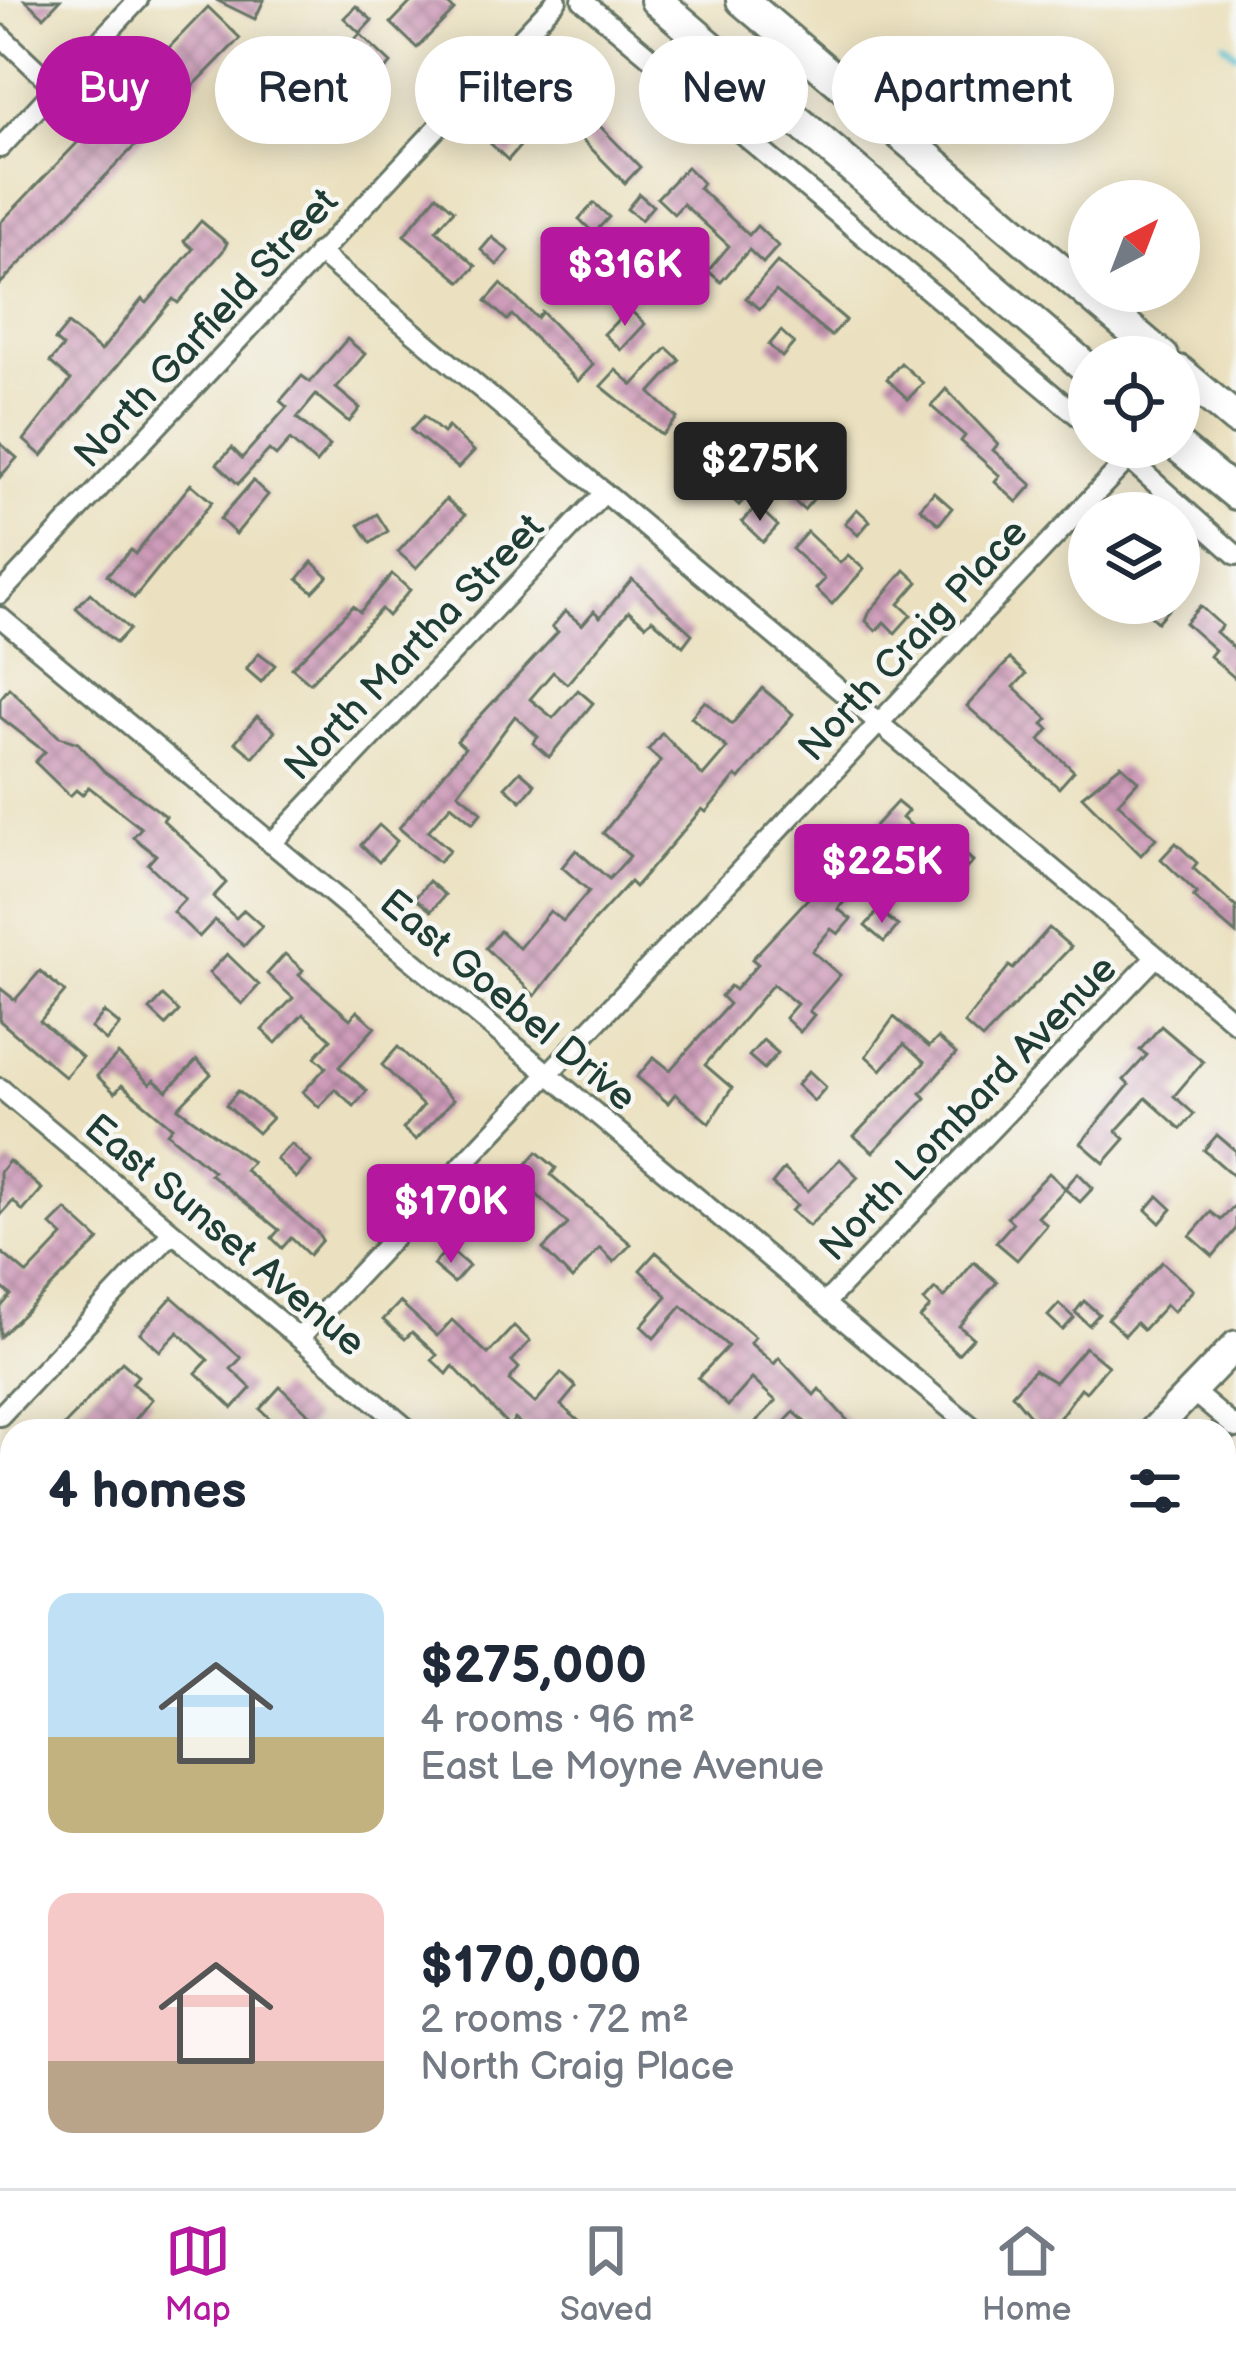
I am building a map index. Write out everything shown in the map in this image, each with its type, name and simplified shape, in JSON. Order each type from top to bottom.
[{"type":"main road","points":[[656,0],[1068,352]]},
{"type":"main road","points":[[742,0],[1138,336]]},
{"type":"main road","points":[[1200,389],[1236,419]]},
{"type":"main road","points":[[1200,464],[1236,494]]},
{"type":"street","points":[[104,36],[138,0]]},
{"type":"street","name":"North Garfield Street","points":[[0,595],[557,0]]},
{"type":"street","points":[[582,0],[1068,406]]},
{"type":"street","points":[[0,35],[36,69]]},
{"type":"street","points":[[0,148],[36,109]]},
{"type":"street","points":[[318,252],[1236,1023]]},
{"type":"street","name":"North Craig Place","points":[[299,1337],[879,721],[1108,468]]},
{"type":"street","points":[[1139,468],[1236,555]]},
{"type":"street","name":"North Martha Street","points":[[271,844],[604,493]]},
{"type":"street","name":"East Goebel Drive","points":[[0,617],[963,1419]]},
{"type":"street","name":"North Lombard Avenue","points":[[825,1303],[1156,957]]},
{"type":"street","name":"East Sunset Avenue","points":[[0,1088],[395,1419]]},
{"type":"street","points":[[0,1416],[172,1233]]},
{"type":"street","points":[[1165,1419],[1236,1345]]},
{"type":"street","points":[[1192,1391],[1225,1419]]},
{"type":"street","points":[[383,1419],[388,1413]]},
{"type":"building","points":[[25,0],[60,0],[44,17]]},
{"type":"building","points":[[216,0],[264,0],[255,19]]},
{"type":"building","points":[[413,0],[443,0],[454,10],[429,36],[415,36],[415,46],[391,23]]},
{"type":"building","points":[[356,6],[372,20],[360,33],[344,18]]},
{"type":"building","points":[[208,7],[238,36],[215,36],[215,64],[191,88],[191,36],[180,36]]},
{"type":"building","points":[[615,141],[640,167],[625,183],[587,144]]},
{"type":"building","points":[[76,144],[137,144],[0,284],[0,223]]},
{"type":"building","points":[[491,144],[522,144],[508,160]]},
{"type":"building","points":[[687,167],[703,183],[699,188],[749,235],[757,226],[778,246],[763,263],[749,250],[721,282],[708,271],[729,246],[683,204],[674,214],[657,198]]},
{"type":"building","points":[[639,194],[653,206],[641,220],[627,209]]},
{"type":"building","points":[[437,195],[454,210],[436,230],[476,266],[461,282],[404,235]]},
{"type":"building","points":[[594,203],[609,217],[594,233],[579,219]]},
{"type":"building","points":[[201,221],[227,243],[223,251],[178,303],[173,299],[42,456],[24,440],[71,380],[50,362],[63,347],[55,340],[68,324],[101,351],[142,299],[147,303],[193,249],[184,241]]},
{"type":"building","points":[[492,237],[509,251],[497,265],[481,250]]},
{"type":"building","points":[[777,262],[846,320],[831,336],[776,291],[760,309],[746,298]]},
{"type":"building","points":[[501,284],[537,318],[542,312],[593,365],[578,381],[512,315],[507,320],[486,301]]},
{"type":"building","points":[[629,309],[645,324],[621,350],[604,334]]},
{"type":"building","points":[[781,331],[794,343],[782,357],[769,345]]},
{"type":"building","points":[[347,339],[365,354],[336,388],[360,408],[349,422],[316,395],[297,418],[330,446],[316,463],[290,440],[276,456],[269,450],[238,484],[217,464],[232,448],[242,458],[287,407],[280,401],[302,376],[310,382]]},
{"type":"building","points":[[667,348],[680,360],[650,393],[677,418],[662,435],[601,386],[616,370],[633,385]]},
{"type":"building","points":[[901,363],[923,383],[908,399],[887,379]]},
{"type":"building","points":[[946,389],[998,444],[993,450],[1032,485],[1017,502],[995,482],[1000,476],[961,441],[965,436],[931,406]]},
{"type":"building","points":[[424,416],[443,433],[448,427],[474,451],[458,468],[411,430]]},
{"type":"building","points":[[0,443],[17,458],[0,477]]},
{"type":"building","points":[[691,445],[712,464],[697,481],[675,461]]},
{"type":"building","points":[[778,447],[792,458],[780,472],[767,461]]},
{"type":"building","points":[[732,469],[754,488],[739,505],[717,485]]},
{"type":"building","points":[[253,481],[268,495],[236,534],[220,519]]},
{"type":"building","points":[[191,484],[212,502],[134,598],[107,575],[131,550],[135,554]]},
{"type":"building","points":[[803,485],[816,496],[804,510],[791,499]]},
{"type":"building","points":[[934,492],[952,508],[939,524],[920,508]]},
{"type":"building","points":[[446,499],[465,515],[416,568],[398,552]]},
{"type":"building","points":[[757,506],[778,526],[763,542],[742,522]]},
{"type":"building","points":[[857,509],[870,521],[858,535],[845,523]]},
{"type":"building","points":[[377,514],[388,531],[371,543],[359,525]]},
{"type":"building","points":[[807,532],[840,563],[848,555],[864,569],[832,604],[816,589],[825,579],[792,549]]},
{"type":"building","points":[[312,562],[328,576],[313,592],[298,579]]},
{"type":"building","points":[[905,570],[918,582],[899,604],[911,615],[895,633],[884,622],[876,631],[866,621],[870,611]]},
{"type":"building","points":[[392,574],[410,590],[388,616],[381,609],[310,683],[292,668],[353,606],[360,612]]},
{"type":"building","points":[[632,579],[692,634],[683,646],[652,619],[646,625],[629,611],[567,684],[553,672],[530,699],[553,718],[578,690],[593,703],[549,757],[533,743],[538,737],[515,716],[458,793],[482,812],[473,823],[451,805],[428,831],[450,850],[439,862],[399,828],[465,748],[457,741],[558,632],[552,627],[565,611],[582,625],[594,611],[600,617]]},
{"type":"building","points":[[90,593],[129,629],[116,643],[76,608]]},
{"type":"building","points":[[1200,606],[1222,626],[1216,632],[1236,650],[1236,679],[1210,656],[1215,650],[1186,624],[1200,624]]},
{"type":"building","points":[[259,653],[275,665],[261,682],[246,669]]},
{"type":"building","points":[[1010,659],[1026,674],[1014,687],[1048,719],[1043,724],[1049,729],[1040,740],[1074,771],[1059,788],[967,706]]},
{"type":"building","points":[[9,688],[59,737],[78,743],[104,771],[166,816],[163,820],[226,883],[213,897],[236,918],[244,910],[262,926],[244,946],[215,920],[199,937],[173,912],[185,899],[148,864],[156,855],[133,837],[141,828],[89,787],[82,795],[76,790],[70,796],[35,762],[45,752],[0,717],[0,699]]},
{"type":"building","points":[[762,688],[793,714],[740,779],[736,776],[706,812],[702,809],[635,887],[630,882],[594,921],[535,996],[486,948],[500,931],[519,948],[550,911],[563,921],[589,891],[562,867],[576,850],[609,879],[630,856],[603,833],[661,761],[648,750],[662,733],[703,776],[727,748],[691,717],[705,701],[732,724]]},
{"type":"building","points":[[257,716],[275,731],[253,757],[235,742]]},
{"type":"building","points":[[1121,765],[1138,781],[1118,803],[1156,838],[1141,855],[1082,796]]},
{"type":"building","points":[[520,771],[535,784],[521,801],[505,787]]},
{"type":"building","points":[[897,802],[908,811],[902,818],[933,844],[920,860],[900,845],[875,874],[898,894],[885,910],[857,886],[838,909],[851,919],[838,934],[831,929],[812,951],[840,975],[809,1011],[814,1015],[800,1032],[785,1018],[797,1004],[773,984],[705,1065],[732,1088],[709,1123],[675,1094],[668,1103],[637,1077],[654,1057],[670,1070],[729,1004],[721,996],[730,986],[735,990],[758,964],[752,959]]},
{"type":"building","points":[[379,825],[397,841],[379,862],[361,845]]},
{"type":"building","points":[[1176,843],[1197,863],[1193,868],[1236,907],[1236,934],[1193,897],[1197,893],[1161,859]]},
{"type":"building","points":[[958,848],[973,861],[959,877],[944,864]]},
{"type":"building","points":[[429,881],[445,895],[431,911],[415,898]]},
{"type":"building","points":[[879,910],[898,926],[884,942],[865,926]]},
{"type":"building","points":[[1049,928],[1071,947],[982,1039],[964,1023],[1009,966],[1013,969]]},
{"type":"building","points":[[227,954],[259,985],[242,1004],[209,973]]},
{"type":"building","points":[[285,954],[303,970],[299,975],[350,1019],[357,1011],[375,1027],[339,1067],[367,1091],[354,1106],[335,1089],[319,1107],[303,1092],[326,1067],[315,1057],[331,1039],[303,1014],[276,1043],[262,1030],[293,998],[267,974]]},
{"type":"building","points":[[40,971],[65,992],[40,1021],[82,1057],[65,1077],[0,1021],[0,988],[15,1000]]},
{"type":"building","points":[[163,996],[179,1011],[166,1025],[150,1010]]},
{"type":"building","points":[[104,1012],[120,1025],[106,1041],[91,1028]]},
{"type":"building","points":[[894,1017],[929,1047],[938,1038],[956,1054],[921,1093],[926,1098],[873,1152],[854,1136],[925,1062],[904,1044],[881,1070],[866,1056]]},
{"type":"building","points":[[1161,1026],[1203,1062],[1174,1096],[1194,1114],[1181,1129],[1146,1098],[1116,1131],[1125,1139],[1104,1163],[1081,1143],[1129,1085],[1124,1080],[1147,1055],[1140,1050]]},
{"type":"building","points":[[763,1040],[778,1053],[764,1069],[749,1056]]},
{"type":"building","points":[[398,1047],[453,1100],[416,1140],[403,1129],[423,1106],[382,1065]]},
{"type":"building","points":[[118,1054],[150,1084],[154,1080],[167,1091],[197,1060],[211,1074],[178,1108],[252,1162],[245,1170],[317,1232],[322,1240],[309,1255],[291,1238],[282,1248],[272,1238],[279,1230],[167,1133],[172,1127],[122,1085],[115,1093],[97,1076]]},
{"type":"building","points":[[809,1071],[826,1087],[814,1101],[797,1085]]},
{"type":"building","points":[[238,1091],[272,1118],[258,1133],[226,1105]]},
{"type":"building","points":[[1217,1135],[1236,1151],[1236,1178],[1204,1150]]},
{"type":"building","points":[[291,1144],[311,1162],[296,1178],[276,1159]]},
{"type":"building","points":[[537,1152],[556,1168],[551,1175],[631,1244],[614,1262],[600,1248],[572,1279],[543,1249],[568,1224],[535,1193],[511,1221],[492,1204]]},
{"type":"building","points":[[840,1159],[858,1177],[809,1226],[791,1211],[797,1205],[772,1184],[784,1169],[808,1191]]},
{"type":"building","points":[[9,1161],[42,1189],[23,1211],[13,1201],[0,1216],[0,1172]]},
{"type":"building","points":[[1049,1173],[1065,1188],[1078,1173],[1093,1188],[1080,1202],[1065,1189],[1038,1217],[1047,1225],[1017,1260],[996,1242],[1013,1223],[1007,1217]]},
{"type":"building","points":[[1158,1196],[1172,1209],[1160,1223],[1146,1210]]},
{"type":"building","points":[[1236,1204],[1236,1229],[1213,1256],[1190,1236],[1211,1212],[1221,1220]]},
{"type":"building","points":[[66,1210],[99,1240],[0,1337],[0,1308],[11,1295],[0,1286],[0,1251],[27,1274],[63,1236],[51,1225]]},
{"type":"building","points":[[448,1248],[469,1266],[454,1283],[433,1265]]},
{"type":"building","points":[[656,1252],[755,1337],[750,1343],[774,1364],[779,1358],[814,1395],[819,1389],[846,1419],[802,1419],[794,1412],[787,1419],[759,1419],[776,1401],[752,1379],[728,1406],[698,1378],[728,1346],[682,1306],[654,1338],[641,1326],[667,1296],[640,1270]]},
{"type":"building","points":[[974,1262],[997,1282],[959,1326],[973,1338],[958,1354],[920,1318],[930,1307],[924,1301],[935,1289],[944,1298]]},
{"type":"building","points":[[1162,1262],[1193,1290],[1173,1312],[1166,1305],[1143,1330],[1136,1323],[1125,1335],[1108,1319]]},
{"type":"building","points":[[172,1297],[241,1358],[231,1369],[251,1388],[233,1408],[196,1373],[208,1360],[178,1332],[160,1351],[140,1333]]},
{"type":"building","points":[[1084,1301],[1099,1314],[1089,1325],[1075,1312]]},
{"type":"building","points":[[400,1302],[437,1336],[452,1320],[488,1354],[514,1326],[530,1341],[512,1361],[519,1368],[509,1380],[535,1403],[561,1373],[576,1387],[561,1405],[577,1419],[502,1419],[453,1366],[447,1374],[432,1360],[437,1355],[412,1332],[405,1339],[383,1320]]},
{"type":"building","points":[[1059,1304],[1074,1318],[1063,1330],[1048,1316]]},
{"type":"building","points":[[1085,1347],[1108,1366],[1086,1392],[1081,1388],[1059,1419],[1033,1419],[1012,1394],[1034,1370],[1055,1382]]},
{"type":"building","points":[[122,1362],[138,1376],[132,1383],[152,1399],[136,1419],[70,1419]]},
{"type":"building","points":[[280,1387],[314,1419],[270,1419],[260,1409]]},
{"type":"waterway","points":[[1224,43],[1236,54]]}]
